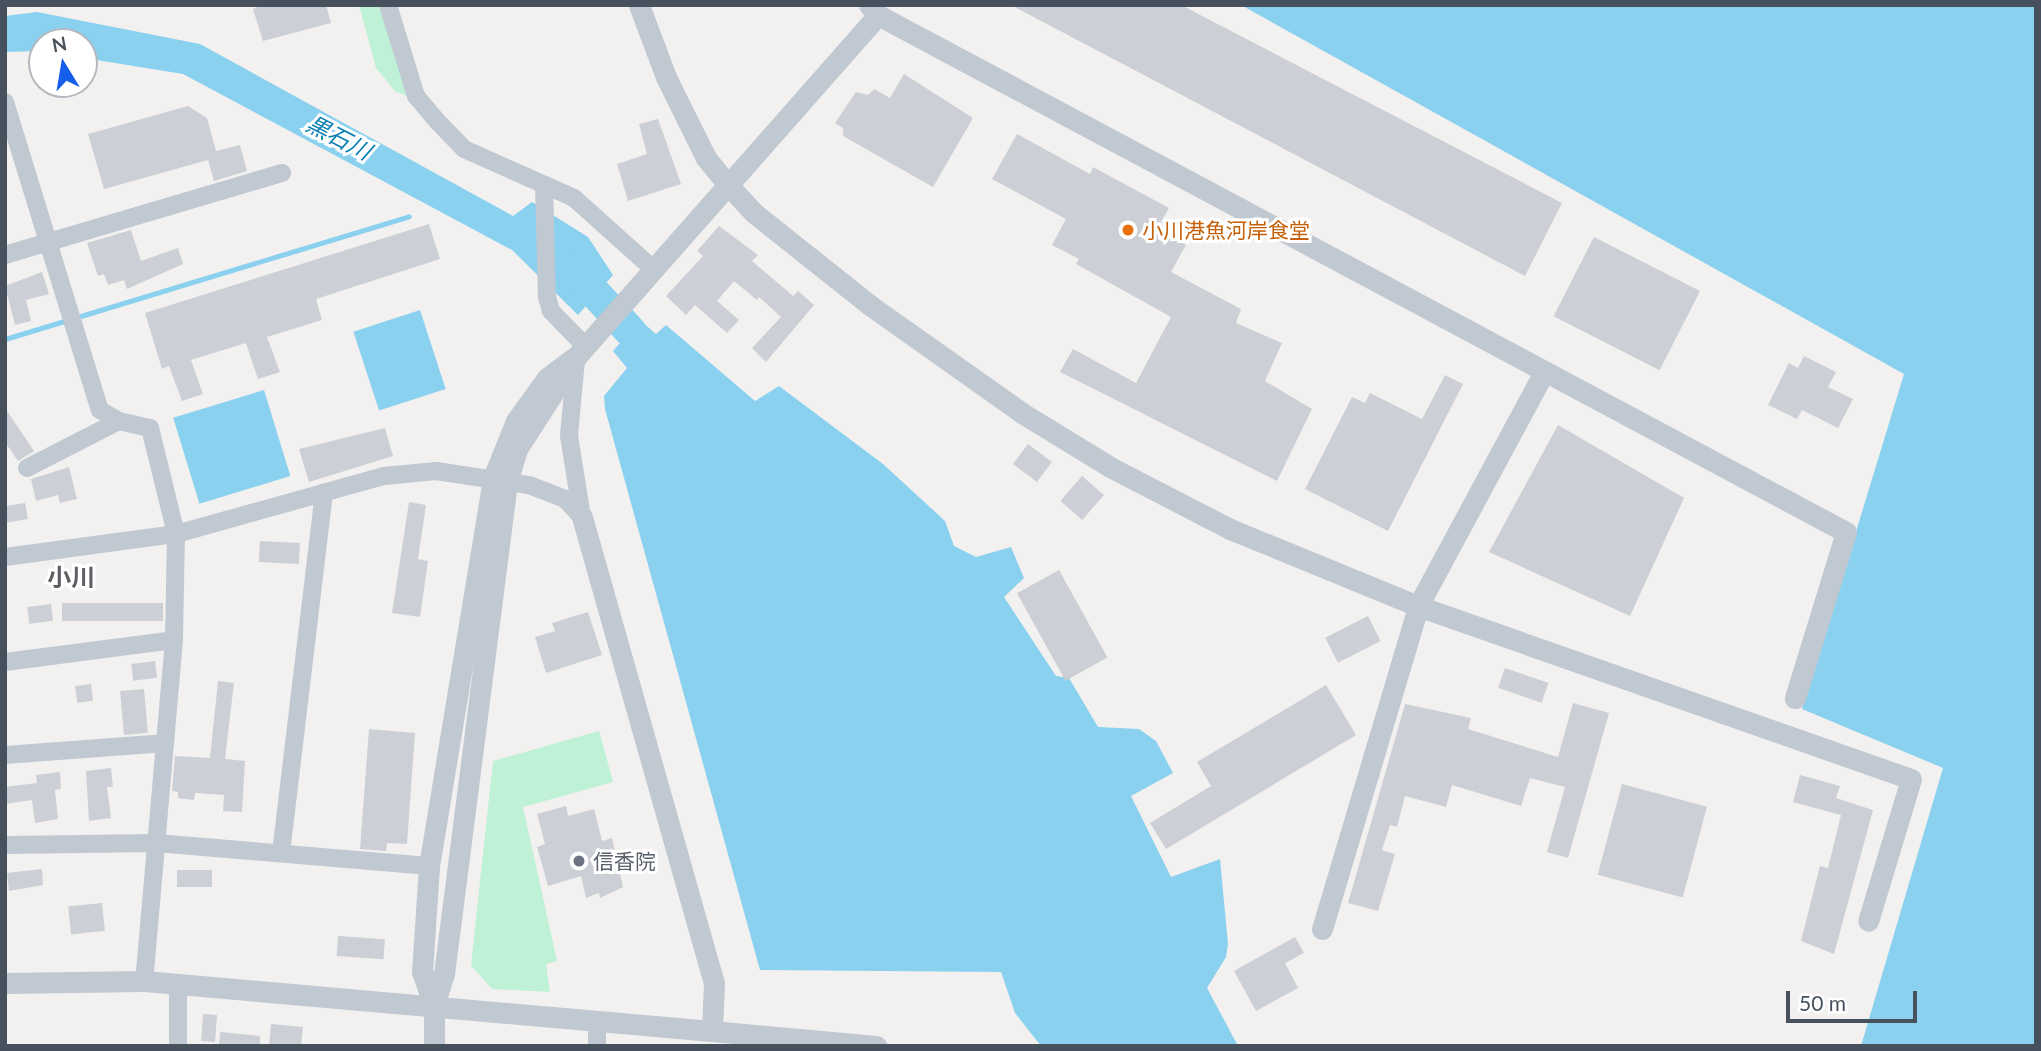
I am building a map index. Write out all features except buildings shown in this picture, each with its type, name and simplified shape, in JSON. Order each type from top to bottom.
[{"type":"street","points":[[388,5],[416,96],[464,149],[574,198],[600,218],[653,269]]},
{"type":"street","points":[[639,5],[666,78],[706,159],[754,213],[931,351],[1099,460],[1230,529],[1418,606],[1911,779],[1867,921]]},
{"type":"street","points":[[434,1006],[422,972],[429,866],[500,480],[516,421],[547,378],[585,346],[728,185],[874,10],[1544,372],[1846,531],[1795,698]]},
{"type":"street","points":[[5,102],[100,410],[119,421],[150,428],[176,534],[174,640],[144,981]]},
{"type":"street","points":[[5,255],[282,173]]},
{"type":"street","points":[[544,185],[547,297],[551,311],[585,346]]},
{"type":"street","points":[[585,346],[569,436],[582,517],[714,983],[714,1038]]},
{"type":"street","points":[[1322,929],[1418,606],[1544,372]]},
{"type":"street","points":[[27,468],[119,421]]},
{"type":"street","points":[[5,557],[176,534],[384,476],[423,472],[500,480],[565,499],[582,517]]},
{"type":"street","points":[[434,1046],[434,1006],[444,974],[500,480]]},
{"type":"street","points":[[281,853],[324,493]]},
{"type":"street","points":[[5,662],[174,640]]},
{"type":"street","points":[[5,755],[163,743]]},
{"type":"street","points":[[5,845],[156,843],[429,866]]},
{"type":"street","points":[[5,983],[144,981],[597,1022],[714,1038],[876,1046]]},
{"type":"street","points":[[177,1046],[178,984]]},
{"type":"street","points":[[597,1022],[597,1046]]},
{"type":"green space","points":[[359,5],[385,5],[412,98],[395,91],[376,68]]},
{"type":"green space","points":[[599,731],[613,782],[523,807],[557,961],[546,964],[550,992],[492,989],[471,965],[493,761]]},
{"type":"water","points":[[1241,5],[2036,5],[2036,1046],[1861,1046],[1943,768],[1802,709],[1904,374]]},
{"type":"water","points":[[37,12],[200,44],[513,216],[532,202],[588,237],[613,275],[578,315],[512,250],[183,74],[98,60],[98,28],[28,28],[28,51],[5,52],[5,16]]},
{"type":"water","points":[[420,310],[446,389],[379,411],[353,332]]},
{"type":"water","points":[[640,320],[656,334],[666,325],[755,401],[779,386],[883,464],[945,521],[954,546],[976,557],[1011,547],[1024,578],[1004,597],[1056,676],[1069,678],[1098,727],[1139,729],[1156,741],[1173,773],[1131,796],[1171,877],[1220,859],[1228,944],[1226,957],[1207,988],[1238,1046],[1041,1046],[1015,1013],[1001,972],[760,970],[605,409],[604,396],[627,368],[613,351]]},
{"type":"water","points":[[264,390],[290,476],[199,504],[173,418]]},
{"type":"waterway","points":[[5,339],[409,216]]},
{"type":"waterway","name":"黒石川","points":[[567,263],[630,331]]},
{"type":"place","name":"小川港魚河岸食堂","points":[[1128,230]]},
{"type":"place","name":"信香院","points":[[579,861]]},
{"type":"district","name":"小川","points":[[71,577]]}]
